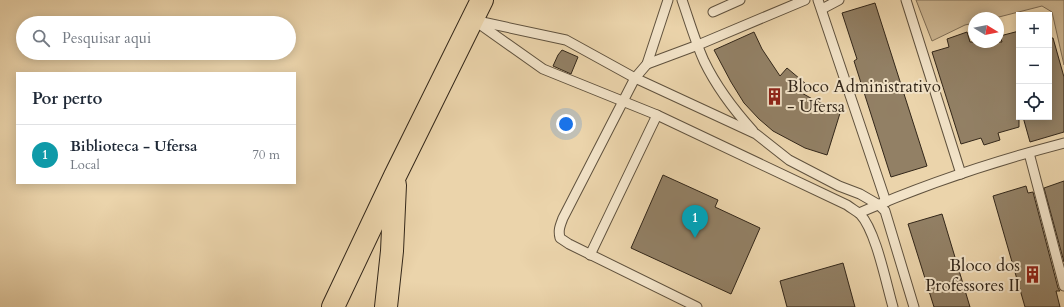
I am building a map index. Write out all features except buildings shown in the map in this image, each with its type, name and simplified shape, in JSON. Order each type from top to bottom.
[{"type":"main road","points":[[333,307],[395,176],[482,0]]},
{"type":"main road","points":[[386,307],[392,251],[395,176]]},
{"type":"lane","points":[[668,0],[648,64],[635,78],[558,230],[562,241],[697,307]]},
{"type":"lane","points":[[682,0],[704,61],[721,91],[741,118],[756,134],[789,160],[839,186],[883,203]]},
{"type":"lane","points":[[713,12],[740,0]]},
{"type":"lane","points":[[648,64],[698,45],[805,0]]},
{"type":"lane","points":[[818,0],[883,203],[914,307]]},
{"type":"lane","points":[[822,9],[839,0]]},
{"type":"lane","points":[[906,0],[961,174]]},
{"type":"lane","points":[[473,20],[566,40],[635,78],[756,134]]},
{"type":"lane","points":[[473,20],[543,69],[657,115],[847,205],[859,214],[866,223],[873,237],[893,307]]},
{"type":"lane","points":[[590,255],[657,115]]},
{"type":"lane","points":[[859,214],[883,203],[961,174],[1029,152],[1064,143]]},
{"type":"lane","points":[[1029,152],[1064,286]]},
{"type":"shaded area","points":[[916,0],[1064,0],[1064,65],[1052,12],[1042,6],[1004,16],[1004,12],[968,12],[968,24],[932,41]]},
{"type":"place","name":"Bloco Administrativo - Ufersa","points":[[774,96]]},
{"type":"place","name":"Biblioteca - Ufersa","points":[[695,238]]},
{"type":"place","name":"Bloco dos Professores II","points":[[1033,275]]}]
